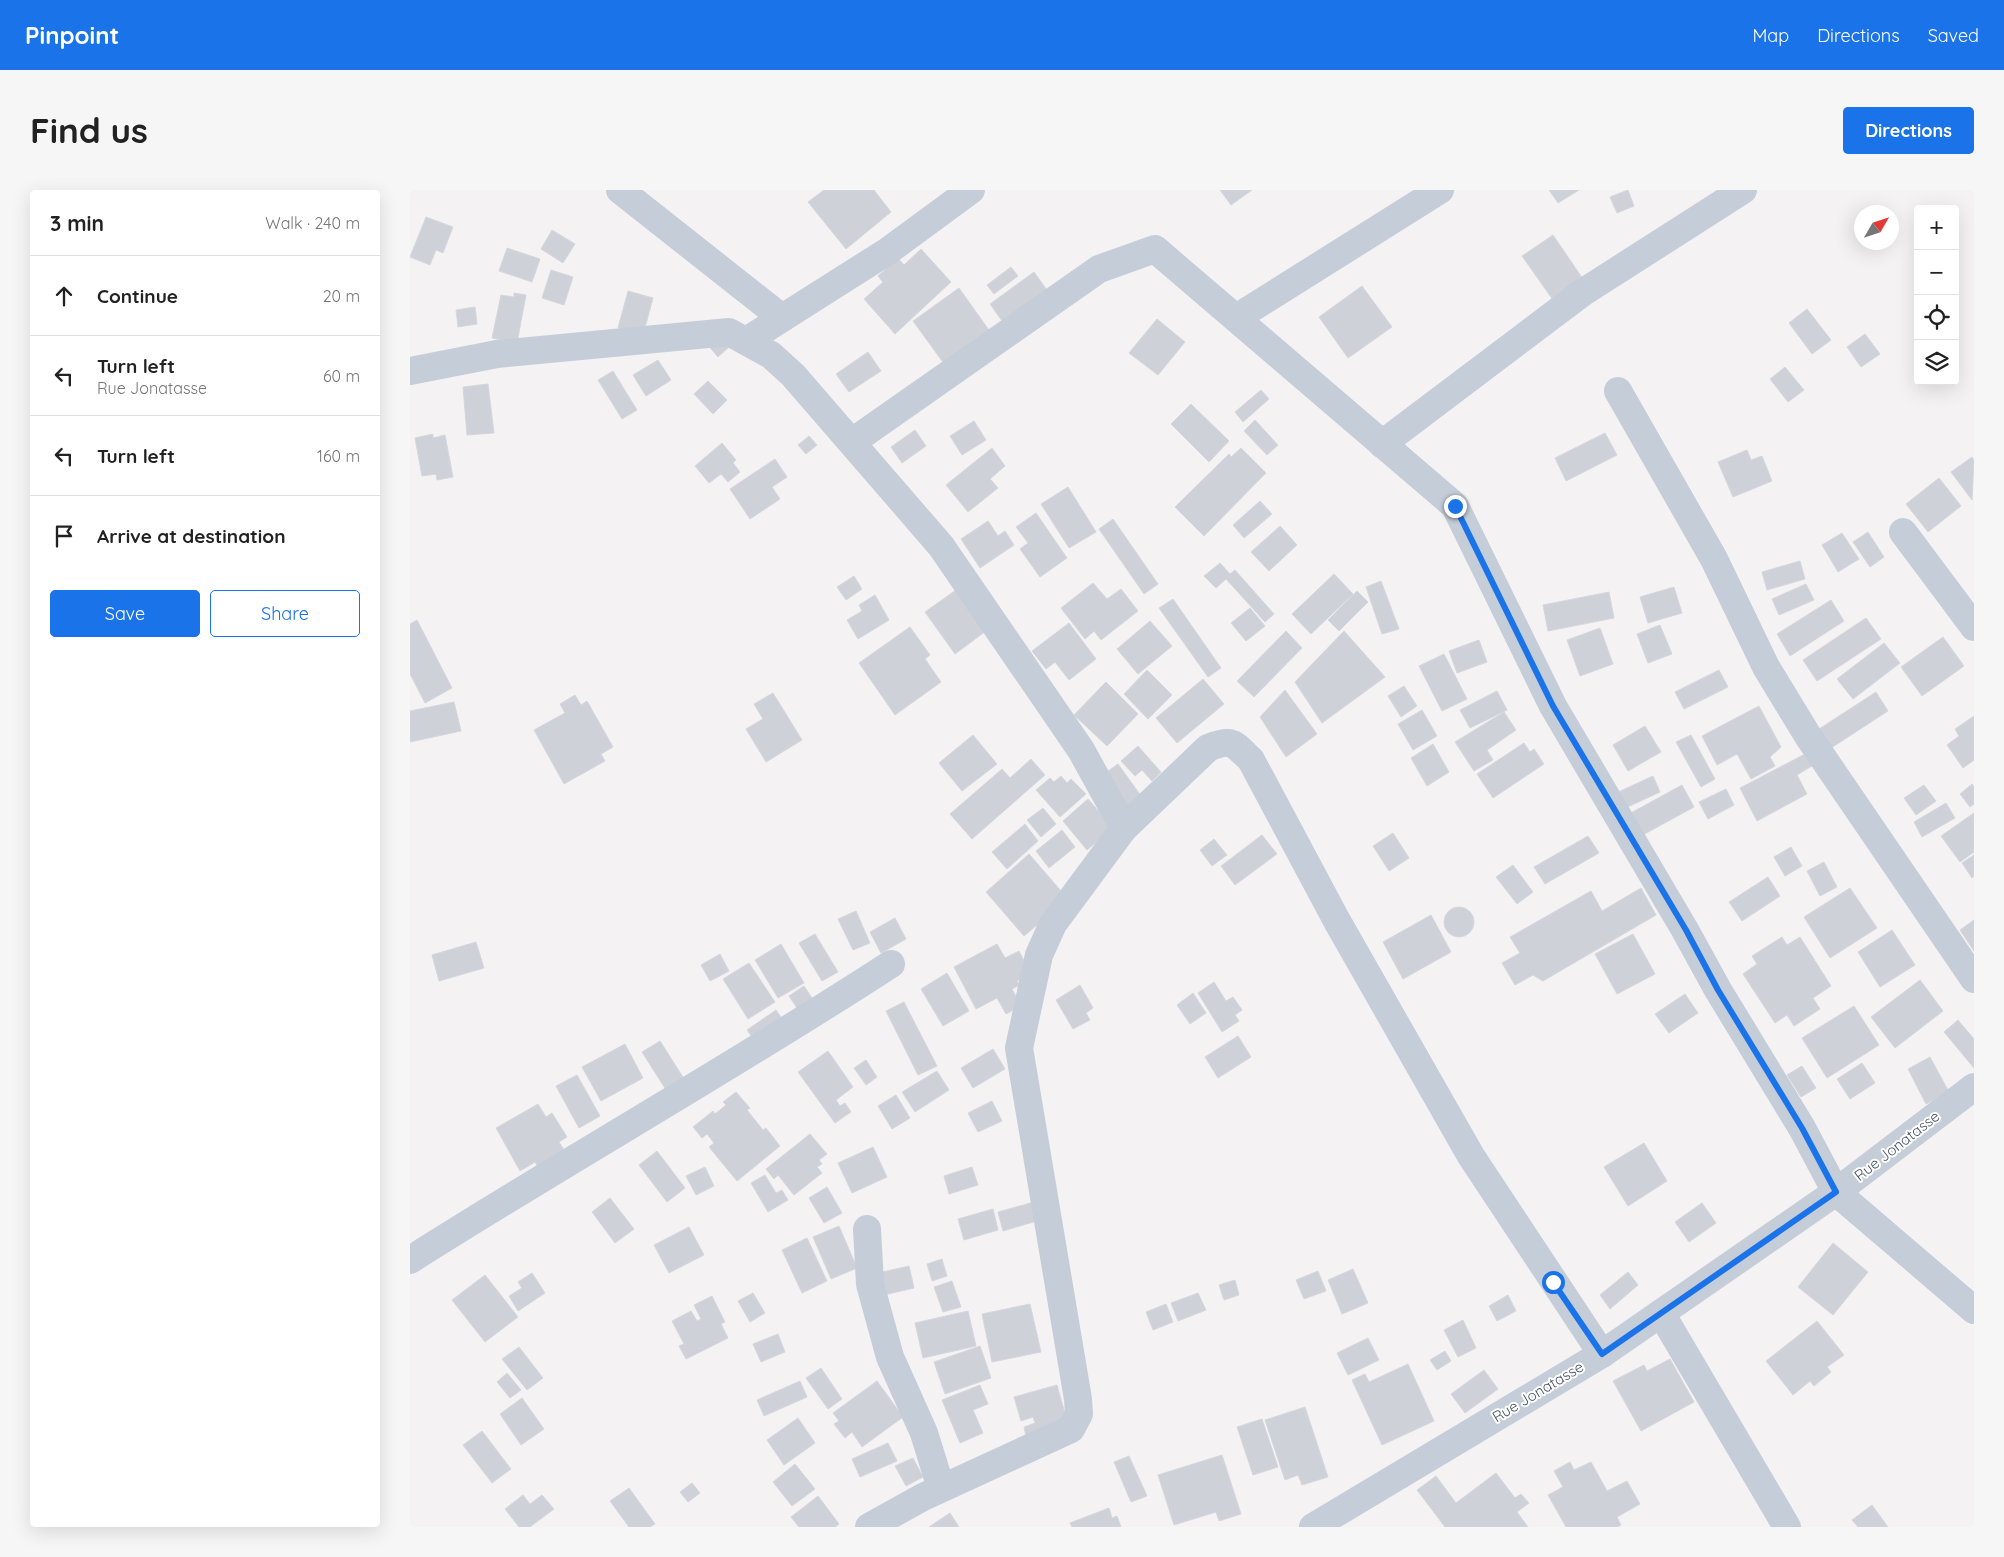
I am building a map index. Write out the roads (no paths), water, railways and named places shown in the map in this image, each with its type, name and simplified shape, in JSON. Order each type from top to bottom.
[{"type":"street","points":[[620,190],[782,318]]},
{"type":"street","points":[[746,341],[888,251],[971,190]]},
{"type":"street","points":[[1236,318],[1440,190]]},
{"type":"street","points":[[1382,444],[1582,294],[1743,190]]},
{"type":"street","points":[[852,442],[1099,269],[1155,249],[1455,506],[1553,706],[1686,930],[1718,990],[1802,1128],[1836,1192],[1974,1310]]},
{"type":"street","points":[[410,372],[497,354],[729,332],[771,355],[793,375],[940,546],[1081,750],[1124,828]]},
{"type":"street","points":[[1618,392],[1714,559],[1766,667],[1808,736],[1974,980]]},
{"type":"street","points":[[1903,532],[1974,627]]},
{"type":"street","points":[[869,1527],[941,1488],[1071,1429],[1078,1414],[1078,1399],[1066,1317],[1019,1048],[1039,955],[1053,924],[1124,828],[1208,748],[1224,742],[1233,743],[1250,760],[1337,921],[1471,1156],[1602,1354]]},
{"type":"street","points":[[410,1260],[788,1031],[891,964]]},
{"type":"street","name":"Rue Jonatasse","points":[[1313,1527],[1602,1354],[1836,1192],[1974,1087]]},
{"type":"street","points":[[867,1230],[870,1284],[890,1357],[924,1433],[941,1488]]},
{"type":"street","points":[[1661,1313],[1787,1527]]}]
